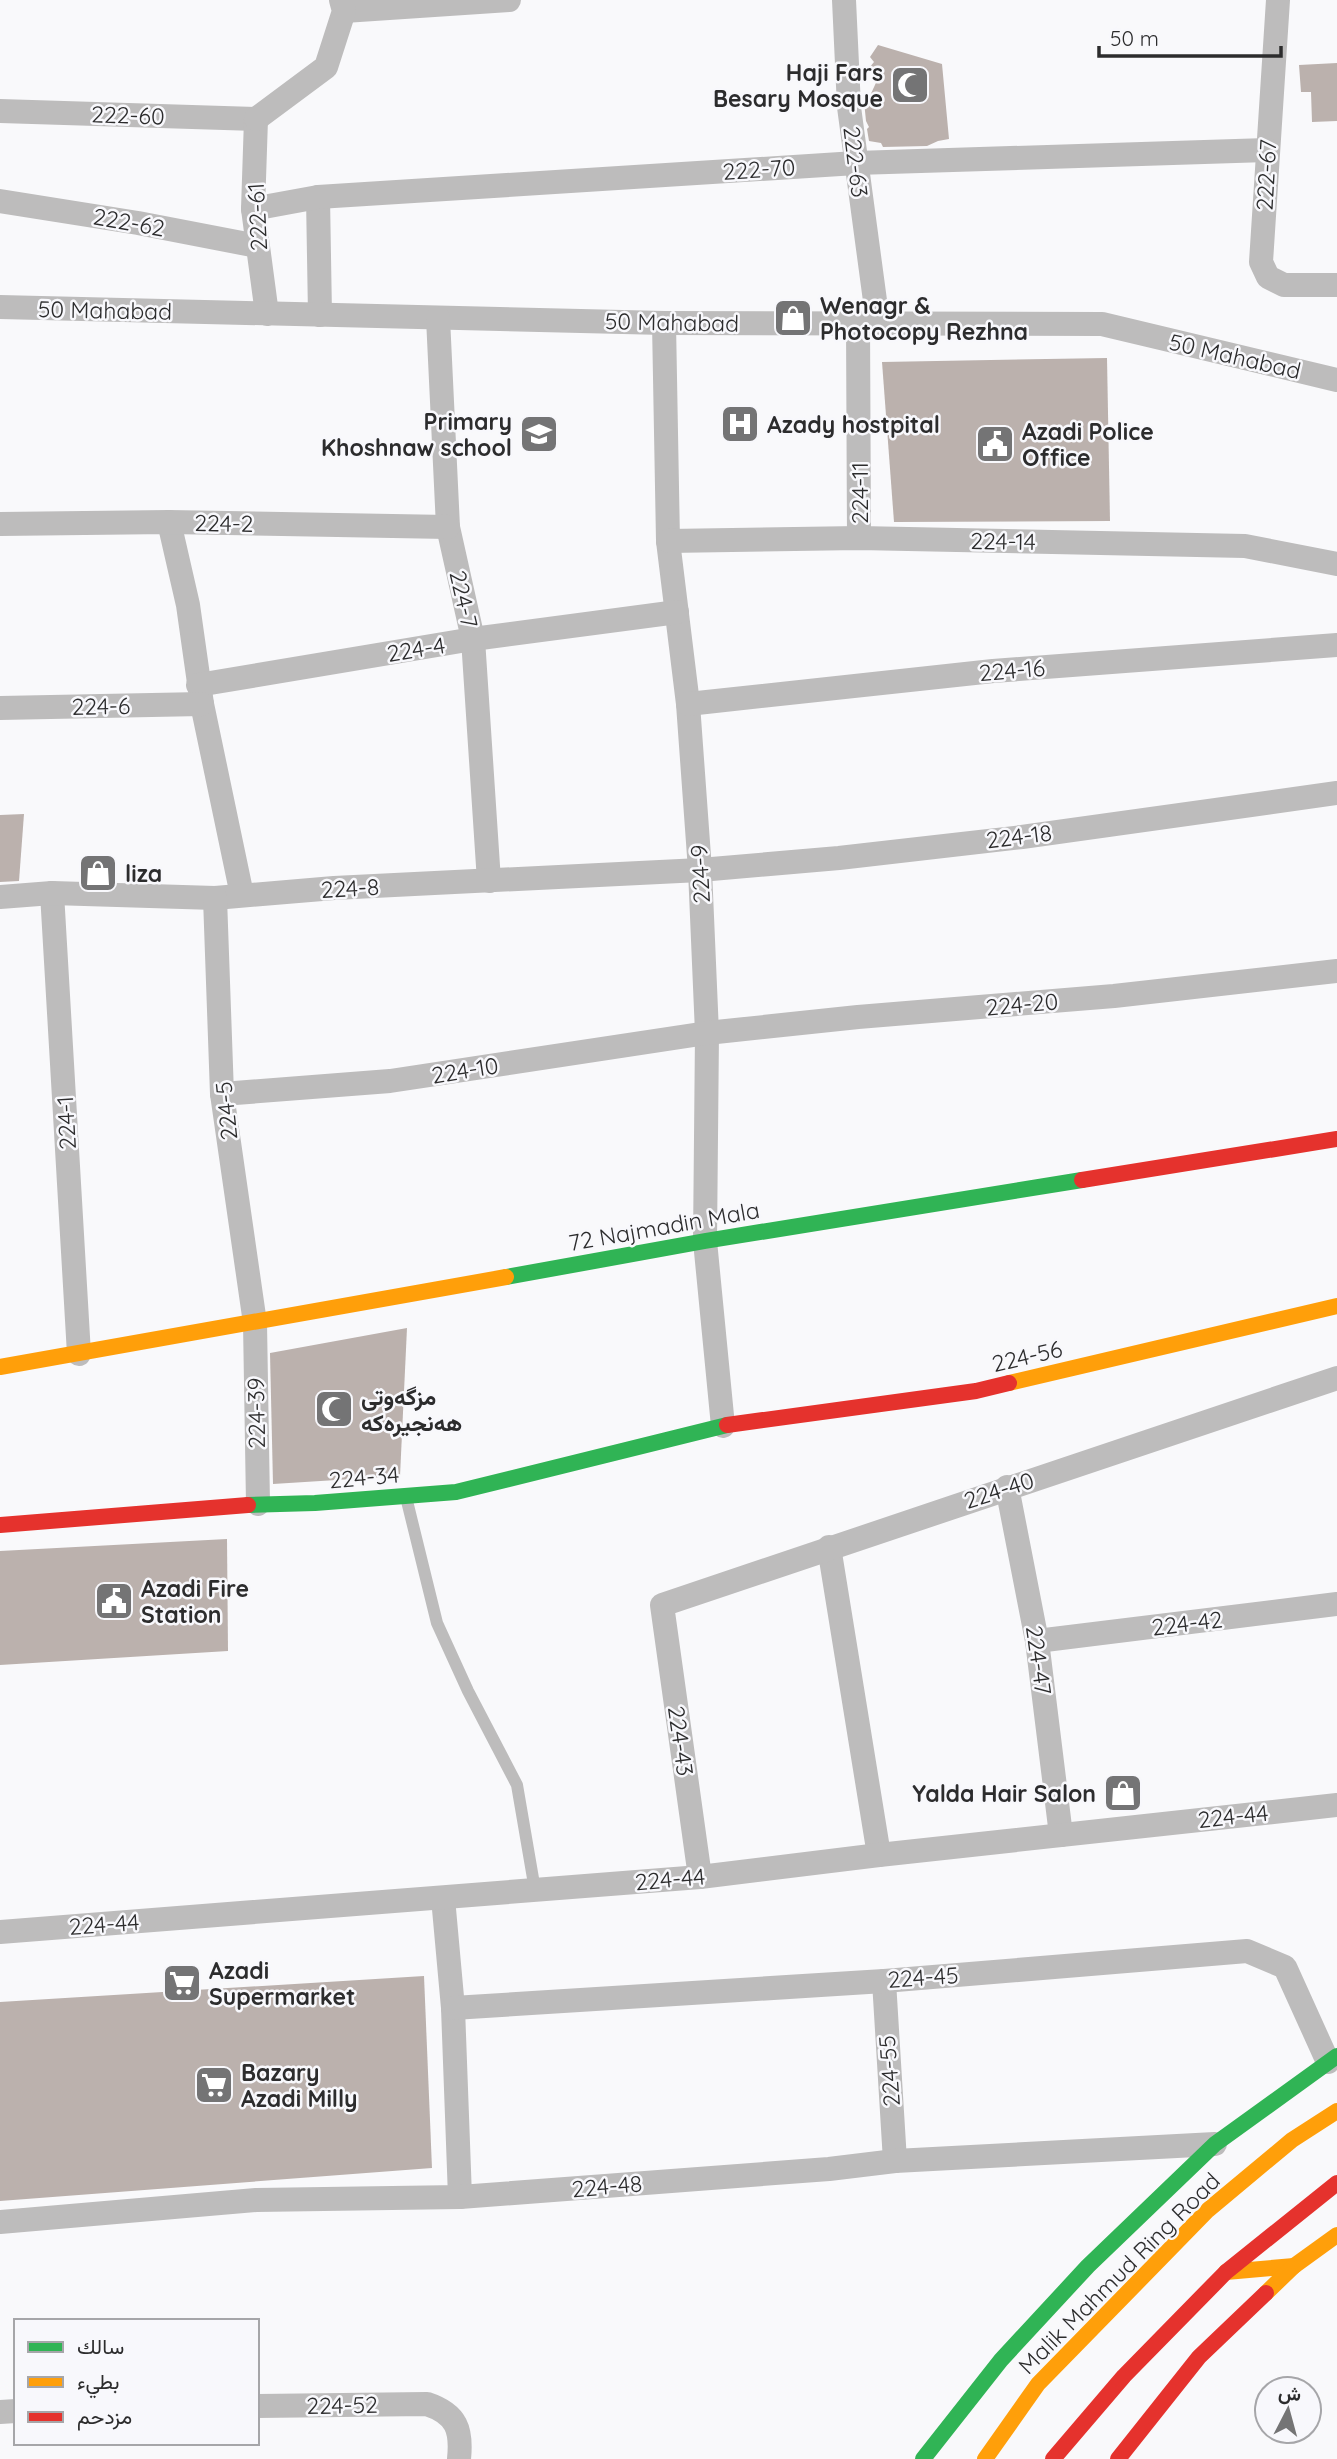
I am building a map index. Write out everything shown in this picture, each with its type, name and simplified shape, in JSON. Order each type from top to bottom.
[{"type":"main road","name":"72 Najmadin Mala","points":[[0,1367],[705,1241],[1337,1139]]},
{"type":"main road","name":"224-56","points":[[723,1426],[976,1391],[1337,1306]]},
{"type":"main road","name":"224-34","points":[[0,1525],[258,1504],[315,1503],[456,1492],[723,1426]]},
{"type":"main road","points":[[923,2459],[1001,2360],[1088,2266],[1215,2144],[1332,2059]]},
{"type":"main road","name":"Malik Mahmud Ring Road","points":[[985,2459],[1038,2384],[1208,2210],[1292,2140],[1337,2111]]},
{"type":"main road","points":[[1053,2459],[1124,2376],[1226,2272],[1337,2183]]},
{"type":"main road","points":[[1118,2459],[1199,2357],[1294,2266],[1337,2235]]},
{"type":"main road","points":[[1226,2272],[1294,2266]]},
{"type":"street","points":[[256,119],[326,66],[342,6],[509,0]]},
{"type":"street","name":"222-63","points":[[844,0],[849,107],[868,323]]},
{"type":"street","name":"222-67","points":[[1278,0],[1261,262],[1268,277],[1284,285],[1337,285]]},
{"type":"street","name":"222-60","points":[[0,111],[256,119]]},
{"type":"street","name":"222-61","points":[[256,119],[253,209],[267,314]]},
{"type":"street","name":"222-70","points":[[253,209],[318,197],[856,163],[1267,150]]},
{"type":"street","points":[[318,197],[320,315]]},
{"type":"street","name":"222-62","points":[[0,201],[138,223],[257,246]]},
{"type":"street","name":"50 Mahabad","points":[[0,307],[664,323],[1102,324],[1337,380]]},
{"type":"street","name":"224-7","points":[[438,318],[448,527],[473,639],[489,881]]},
{"type":"street","name":"224-9","points":[[664,323],[668,541],[688,704],[700,870],[707,1033],[705,1241],[723,1426]]},
{"type":"street","name":"224-11","points":[[859,538],[868,323]]},
{"type":"street","points":[[169,522],[188,605],[200,695],[242,895]]},
{"type":"street","name":"224-2","points":[[0,524],[169,522],[448,527]]},
{"type":"street","name":"224-14","points":[[668,541],[859,538],[1245,546],[1337,564]]},
{"type":"street","name":"224-4","points":[[200,695],[473,639],[677,612]]},
{"type":"street","name":"224-16","points":[[688,704],[993,671],[1337,645]]},
{"type":"street","name":"224-6","points":[[0,708],[200,695]]},
{"type":"street","name":"224-18","points":[[700,870],[1022,837],[1337,793]]},
{"type":"street","name":"224-8","points":[[0,897],[52,893],[215,898],[334,888],[700,870]]},
{"type":"street","name":"224-1","points":[[52,893],[79,1354]]},
{"type":"street","name":"224-5","points":[[215,898],[222,1094],[255,1323]]},
{"type":"street","name":"224-20","points":[[707,1033],[858,1017],[1114,996],[1337,971]]},
{"type":"street","name":"224-10","points":[[222,1094],[390,1081],[707,1033]]},
{"type":"street","name":"224-39","points":[[255,1323],[258,1504]]},
{"type":"street","name":"224-40","points":[[662,1605],[1337,1378]]},
{"type":"street","name":"224-47","points":[[1007,1487],[1037,1641],[1061,1835]]},
{"type":"street","points":[[829,1547],[879,1855]]},
{"type":"street","name":"224-42","points":[[1037,1641],[1337,1604]]},
{"type":"street","name":"224-43","points":[[662,1605],[700,1877]]},
{"type":"street","name":"224-44","points":[[0,1932],[700,1877],[1337,1805]]},
{"type":"street","points":[[443,1898],[453,2008],[460,2197]]},
{"type":"street","name":"224-45","points":[[453,2008],[884,1980],[1247,1951],[1285,1967],[1332,2059]]},
{"type":"street","name":"224-55","points":[[884,1980],[895,2161]]},
{"type":"street","name":"224-48","points":[[0,2222],[256,2200],[460,2197],[829,2169],[895,2161],[1215,2144]]},
{"type":"street","name":"224-52","points":[[259,2406],[427,2404],[440,2408],[457,2425],[460,2437],[459,2459]]},
{"type":"lane","points":[[406,1496],[437,1623],[468,1691],[517,1785],[535,1890]]},
{"type":"building","name":"Haji Fars Besary Mosque","points":[[878,45],[942,64],[949,139],[927,146],[883,147],[881,143],[869,141],[864,101],[868,100],[881,72],[869,68],[874,62],[870,57]]},
{"type":"building","points":[[1337,63],[1337,121],[1312,122],[1311,92],[1301,92],[1299,65]]},
{"type":"building","points":[[1107,358],[1110,521],[894,522],[882,362]]},
{"type":"building","points":[[24,814],[19,881],[0,882],[0,815]]},
{"type":"building","name":"مزگەوتی ھەنجیرەکە","points":[[407,1328],[400,1476],[273,1484],[270,1353]]},
{"type":"building","name":"Azadi Fire Station","points":[[227,1539],[228,1651],[0,1665],[0,1551]]},
{"type":"building","name":"Bazary Azadi Milly","points":[[424,1976],[432,2168],[0,2201],[0,2002]]},
{"type":"traffic: fast","points":[[506,1277],[705,1241],[1082,1180]]},
{"type":"traffic: fast","points":[[248,1505],[315,1503],[456,1492],[727,1425]]},
{"type":"traffic: fast","points":[[923,2459],[1001,2360],[1088,2266],[1215,2144],[1337,2056]]},
{"type":"traffic: slow","points":[[0,1367],[506,1277]]},
{"type":"traffic: slow","points":[[1009,1383],[1337,1306]]},
{"type":"traffic: slow","points":[[985,2459],[1038,2384],[1208,2210],[1292,2140],[1337,2111]]},
{"type":"traffic: slow","points":[[1266,2293],[1294,2266],[1337,2235]]},
{"type":"traffic: slow","points":[[1226,2272],[1294,2266]]},
{"type":"traffic: jam","points":[[1082,1180],[1337,1139]]},
{"type":"traffic: jam","points":[[727,1425],[976,1391],[1009,1383]]},
{"type":"traffic: jam","points":[[0,1525],[248,1505]]},
{"type":"traffic: jam","points":[[1053,2459],[1124,2376],[1226,2272],[1337,2183]]},
{"type":"traffic: jam","points":[[1118,2459],[1199,2357],[1266,2293]]},
{"type":"place","name":"Haji Fars Besary Mosque","points":[[910,85]]},
{"type":"place","name":"Wenagr & Photocopy Rezhna","points":[[793,318]]},
{"type":"place","name":"Azady hostpital","points":[[740,424]]},
{"type":"place","name":"Primary Khoshnaw school","points":[[539,434]]},
{"type":"place","name":"Azadi Police Office","points":[[995,444]]},
{"type":"place","name":"liza","points":[[98,873]]},
{"type":"place","name":"مزگەوتی ھەنجیرەکە","points":[[334,1409]]},
{"type":"place","name":"Azadi Fire Station","points":[[114,1601]]},
{"type":"place","name":"Yalda Hair Salon","points":[[1123,1793]]},
{"type":"place","name":"Azadi Supermarket","points":[[182,1983]]},
{"type":"place","name":"Bazary Azadi Milly","points":[[214,2085]]}]
